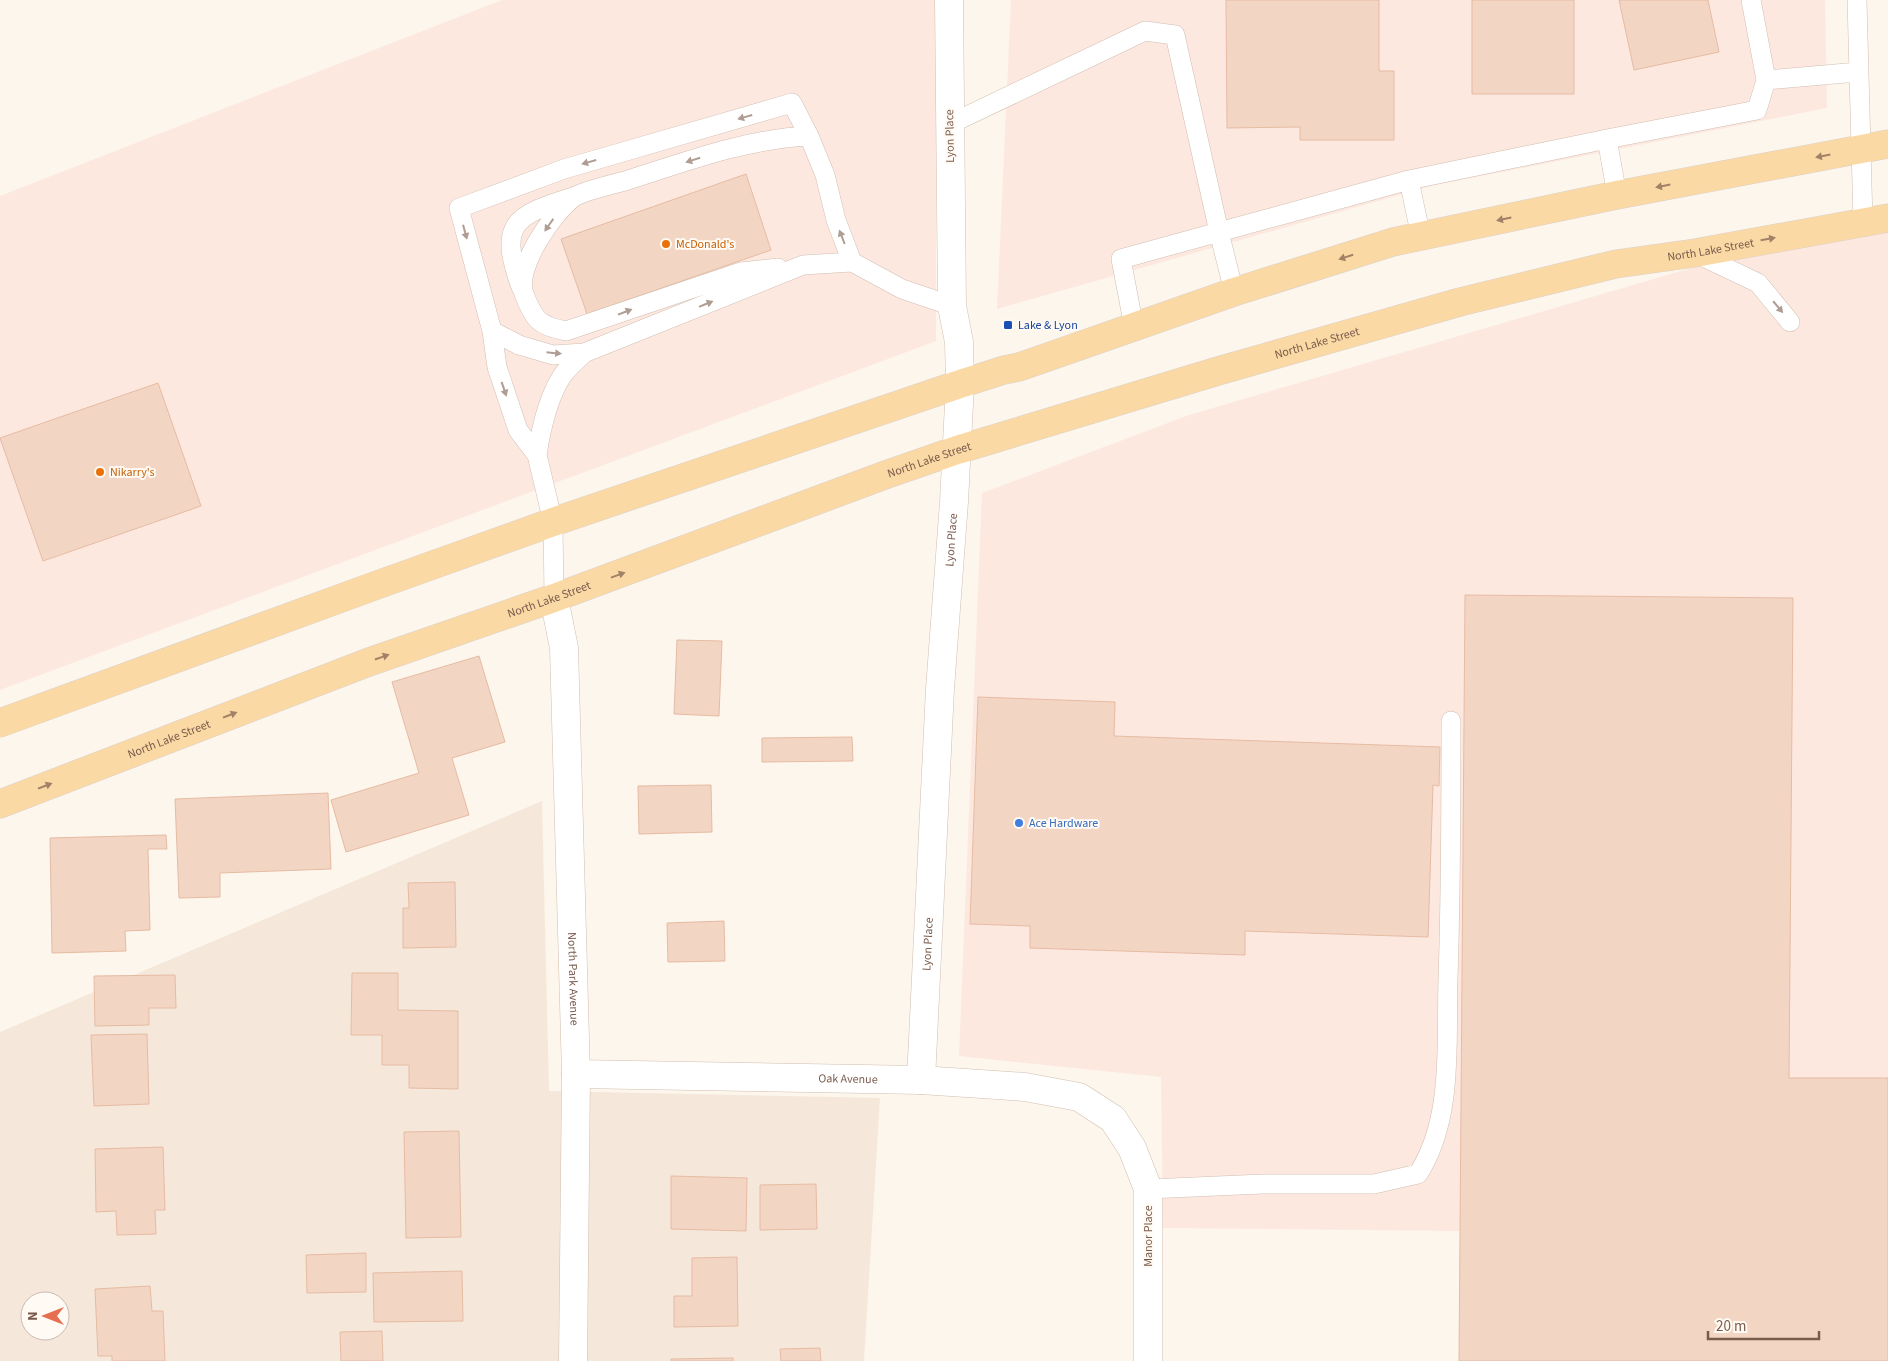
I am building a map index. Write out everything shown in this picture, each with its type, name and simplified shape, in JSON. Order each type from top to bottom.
[{"type":"main road","points":[[0,723],[553,522],[960,384],[1019,367],[1234,292],[1393,242],[1617,195],[1888,144]]},
{"type":"main road","name":"North Lake Street","points":[[0,804],[369,662],[554,598],[957,450],[1218,371],[1460,302],[1616,264],[1875,220]]},
{"type":"street","name":"Lyon Place","points":[[921,1080],[940,689],[960,384],[959,342],[952,306],[949,0]]},
{"type":"street","name":"North Park Avenue","points":[[554,598],[564,648],[576,1074],[573,1361]]},
{"type":"street","name":"Oak Avenue","points":[[576,1074],[921,1080],[1025,1087],[1079,1097],[1112,1119]]},
{"type":"street","name":"Manor Place","points":[[1112,1119],[1132,1148],[1148,1189],[1148,1361]]},
{"type":"lane","points":[[1134,327],[1121,259],[1408,180],[1757,110],[1766,80],[1751,0]]},
{"type":"lane","points":[[1857,0],[1860,149],[1875,220]]},
{"type":"lane","points":[[950,124],[1145,31],[1175,35],[1234,292]]},
{"type":"lane","points":[[1766,80],[1858,72]]},
{"type":"lane","points":[[537,455],[518,430],[496,367],[492,331],[459,208],[564,169],[792,103],[809,136],[825,175],[836,220],[852,262]]},
{"type":"lane","points":[[809,136],[763,141],[718,152],[574,196],[527,214],[516,224],[511,238],[512,262],[532,315],[550,328],[566,331],[741,272],[852,262],[902,289],[952,306]]},
{"type":"lane","points":[[1607,139],[1617,195]]},
{"type":"lane","points":[[1408,180],[1421,237]]},
{"type":"lane","points":[[521,288],[524,271],[533,251],[550,222],[574,196]]},
{"type":"lane","points":[[1695,252],[1758,284],[1790,322]]},
{"type":"lane","points":[[492,331],[519,346],[553,355],[584,353],[803,265]]},
{"type":"lane","points":[[554,598],[553,522],[537,455],[540,436],[550,401],[563,375],[584,353]]},
{"type":"lane","points":[[1148,1189],[1263,1184],[1374,1184],[1418,1174],[1428,1159],[1438,1127],[1448,1069],[1450,721]]},
{"type":"shaded area","points":[[502,0],[936,0],[936,341],[0,690],[0,196]]},
{"type":"shaded area","points":[[1011,0],[1825,0],[1827,108],[1431,186],[997,309]]},
{"type":"shaded area","points":[[1888,232],[1888,1361],[1459,1361],[1460,1231],[1163,1228],[1161,1077],[959,1056],[982,493],[1189,415],[1708,263]]},
{"type":"shaded area","points":[[542,801],[549,1091],[880,1098],[864,1361],[0,1361],[0,1032]]},
{"type":"building","points":[[1226,0],[1379,0],[1379,71],[1394,71],[1394,140],[1300,140],[1300,127],[1227,128]]},
{"type":"building","points":[[1472,0],[1574,0],[1574,94],[1472,94]]},
{"type":"building","points":[[1619,0],[1708,0],[1719,52],[1634,70]]},
{"type":"building","name":"McDonald's","points":[[746,174],[771,250],[587,314],[561,239]]},
{"type":"building","name":"Nikarry's","points":[[158,383],[201,506],[43,561],[0,438]]},
{"type":"building","points":[[1465,595],[1793,598],[1789,1078],[1888,1078],[1888,1361],[1459,1361]]},
{"type":"building","points":[[677,640],[722,641],[719,716],[674,714]]},
{"type":"building","points":[[479,656],[505,742],[452,758],[469,815],[346,852],[331,800],[419,773],[392,682]]},
{"type":"building","points":[[978,697],[1115,702],[1114,736],[1440,747],[1439,786],[1433,785],[1428,937],[1245,931],[1245,955],[1030,948],[1030,926],[970,924]]},
{"type":"building","points":[[852,737],[853,761],[762,762],[762,738]]},
{"type":"building","points":[[711,785],[712,832],[639,834],[638,786]]},
{"type":"building","points":[[328,793],[331,869],[220,873],[220,897],[179,898],[175,799]]},
{"type":"building","points":[[166,835],[167,849],[148,849],[150,930],[125,931],[126,951],[52,953],[50,838]]},
{"type":"building","points":[[455,882],[456,947],[403,948],[403,908],[409,908],[408,883]]},
{"type":"building","points":[[724,921],[725,961],[668,962],[667,923]]},
{"type":"building","points":[[352,973],[398,973],[398,1010],[458,1011],[458,1089],[409,1088],[409,1065],[382,1065],[382,1035],[351,1035]]},
{"type":"building","points":[[175,975],[176,1008],[149,1008],[149,1025],[95,1026],[94,976]]},
{"type":"building","points":[[147,1034],[149,1104],[94,1106],[91,1035]]},
{"type":"building","points":[[459,1131],[461,1237],[406,1238],[404,1132]]},
{"type":"building","points":[[163,1147],[165,1210],[155,1210],[156,1234],[117,1235],[116,1211],[96,1212],[95,1149]]},
{"type":"building","points":[[671,1176],[747,1178],[746,1231],[671,1229]]},
{"type":"building","points":[[816,1184],[817,1229],[760,1230],[760,1185]]},
{"type":"building","points":[[366,1253],[366,1292],[307,1293],[306,1255]]},
{"type":"building","points":[[737,1257],[738,1326],[674,1327],[674,1296],[692,1296],[692,1258]]},
{"type":"building","points":[[462,1271],[463,1321],[374,1322],[373,1273]]},
{"type":"building","points":[[150,1286],[152,1311],[163,1311],[165,1361],[112,1361],[112,1356],[98,1356],[95,1289]]},
{"type":"building","points":[[382,1331],[383,1361],[341,1361],[340,1332]]},
{"type":"building","points":[[820,1348],[821,1361],[781,1361],[780,1349]]},
{"type":"building","points":[[733,1358],[733,1361],[671,1361],[671,1359]]},
{"type":"place","name":"McDonald's","points":[[666,244]]},
{"type":"place","name":"Lake & Lyon","points":[[1008,325]]},
{"type":"place","name":"Nikarry's","points":[[100,472]]},
{"type":"place","name":"Ace Hardware","points":[[1019,823]]}]
